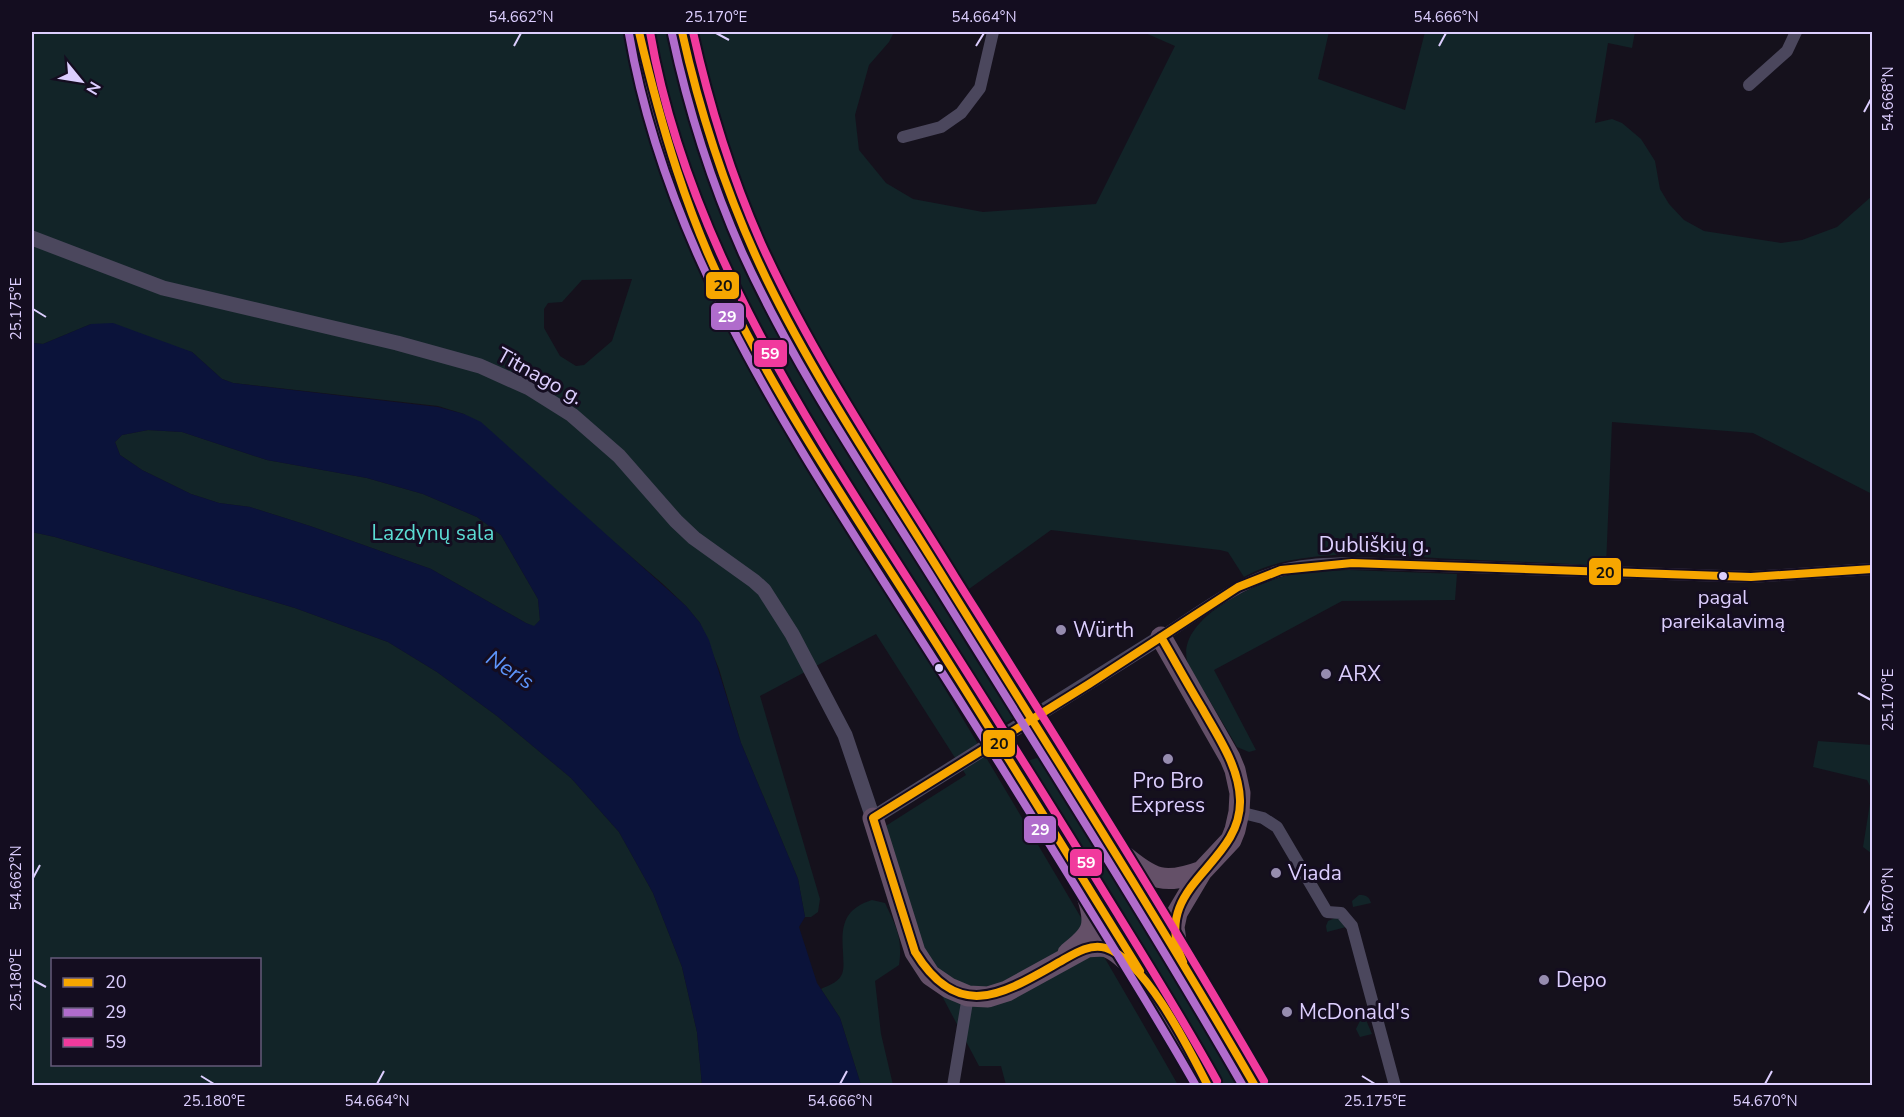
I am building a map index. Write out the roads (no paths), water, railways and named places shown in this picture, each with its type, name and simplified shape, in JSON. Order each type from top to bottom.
[{"type":"highway","points":[[639,32],[658,112],[682,188],[705,249],[760,360],[805,436],[973,701],[1144,978],[1208,1086]]},
{"type":"highway","points":[[682,32],[702,116],[720,168],[765,276],[793,330],[842,414],[1178,954],[1255,1086]]},
{"type":"highway","points":[[1161,637],[1230,758],[1240,793],[1239,812],[1231,840],[1202,871],[1177,913],[1174,927],[1178,954]]},
{"type":"highway","points":[[873,818],[915,952],[922,965],[939,982],[968,996],[988,997],[1007,991],[1054,963],[1087,947],[1106,947],[1120,955],[1144,978]]},
{"type":"highway","points":[[1109,842],[1142,871],[1154,877],[1172,880],[1202,871]]},
{"type":"highway","points":[[1054,963],[1084,939],[1091,928],[1093,915],[1082,878]]},
{"type":"street","points":[[903,137],[941,127],[961,113],[980,88],[993,32]]},
{"type":"street","points":[[1749,85],[1787,51],[1796,32]]},
{"type":"street","name":"Titnago g.","points":[[32,238],[163,288],[397,343],[470,363],[529,388],[572,415],[620,456],[676,521],[694,538],[754,581],[770,598],[792,634],[845,735],[873,818]]},
{"type":"street","name":"Dubliškių g.","points":[[873,818],[1238,587],[1281,570],[1353,563],[1751,577],[1872,569]]},
{"type":"street","points":[[1239,812],[1263,818],[1276,827],[1327,912],[1341,913],[1352,926],[1395,1086]]},
{"type":"street","points":[[953,1086],[968,996]]},
{"type":"water","name":"Neris","points":[[113,323],[192,352],[222,379],[233,383],[438,407],[464,414],[481,422],[686,606],[700,623],[709,640],[741,743],[798,879],[805,917],[799,927],[817,983],[840,1018],[861,1085],[702,1085],[697,1032],[682,967],[653,893],[619,832],[571,778],[497,716],[437,672],[388,642],[295,608],[32,532],[32,343],[43,344],[91,324]],"holes":[[[148,430],[182,432],[267,460],[367,478],[423,494],[477,517],[501,535],[538,599],[540,620],[534,626],[526,623],[431,569],[250,507],[219,503],[191,494],[142,470],[120,455],[115,442],[122,435]]]},
{"type":"place","name":"pagal pareikalavimą","points":[[1723,576]]},
{"type":"place","name":"Würth","points":[[1061,630]]},
{"type":"place","name":"ARX","points":[[1326,674]]},
{"type":"place","name":"Pro Bro Express","points":[[1168,759]]},
{"type":"place","name":"Viada","points":[[1276,873]]},
{"type":"place","name":"Depo","points":[[1544,980]]},
{"type":"place","name":"McDonald's","points":[[1287,1012]]},
{"type":"park label","name":"Lazdynų sala","points":[[433,533]]}]
